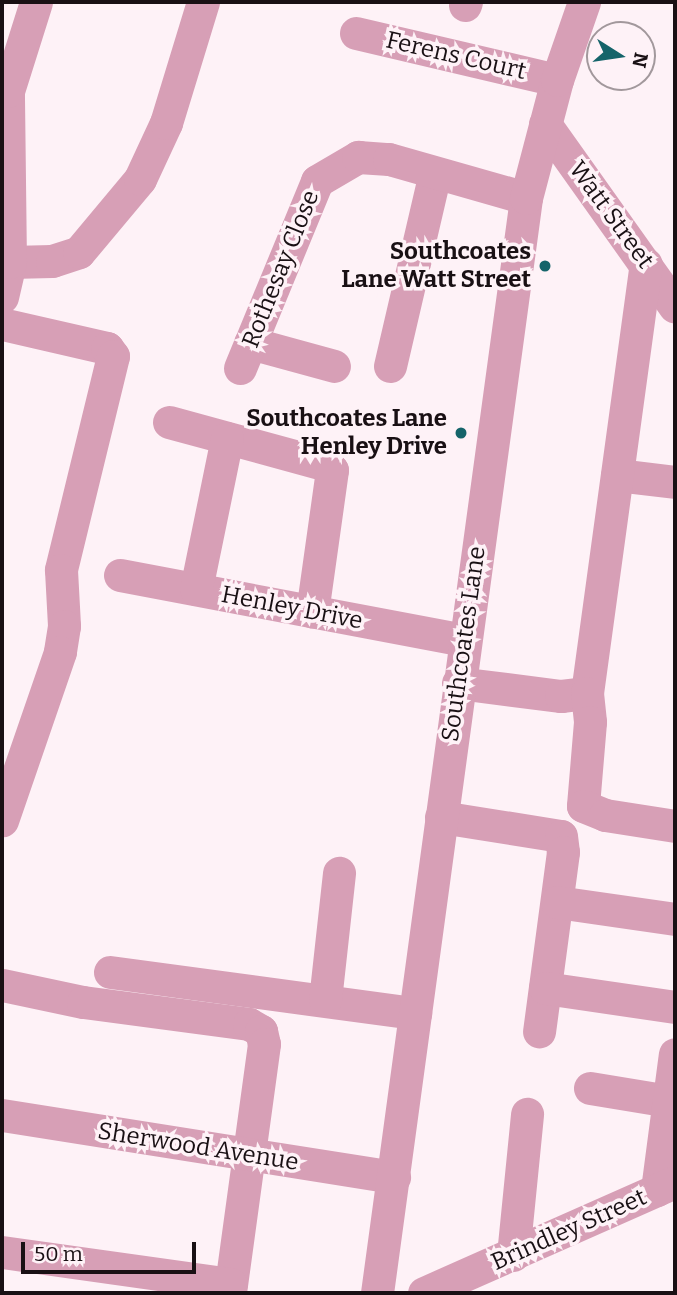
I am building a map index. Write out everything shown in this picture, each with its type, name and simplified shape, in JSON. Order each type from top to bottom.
[{"type":"street","points":[[2,298],[10,262],[8,91],[36,2]]},
{"type":"street","points":[[10,262],[52,261],[79,252],[140,179],[166,123],[203,2]]},
{"type":"street","name":"Southcoates Lane","points":[[377,1293],[458,682],[526,198],[556,80],[584,2]]},
{"type":"street","name":"Ferens Court","points":[[356,33],[556,80]]},
{"type":"street","name":"Watt Street","points":[[545,124],[675,307]]},
{"type":"street","name":"Rothesay Close","points":[[334,366],[245,356],[317,181],[358,157],[389,159],[526,198]]},
{"type":"street","points":[[390,366],[435,173]]},
{"type":"street","points":[[646,264],[587,693],[590,722],[583,806],[605,816],[675,826]]},
{"type":"street","points":[[2,324],[107,348],[113,356],[61,570],[64,626],[60,652],[2,820]]},
{"type":"street","points":[[169,422],[324,464],[332,470],[312,611]]},
{"type":"street","points":[[196,589],[227,438]]},
{"type":"street","points":[[617,475],[675,482]]},
{"type":"street","name":"Henley Drive","points":[[120,575],[464,640]]},
{"type":"street","points":[[458,682],[561,696],[587,693]]},
{"type":"street","points":[[441,817],[561,836],[556,902],[539,1031]]},
{"type":"street","points":[[325,1000],[339,873]]},
{"type":"street","points":[[556,902],[675,919]]},
{"type":"street","points":[[110,972],[415,1013]]},
{"type":"street","points":[[2,985],[83,1002],[249,1024],[261,1031],[264,1044],[231,1289],[2,1252]]},
{"type":"street","points":[[545,988],[675,1007]]},
{"type":"street","points":[[666,1186],[669,1101],[675,1054]]},
{"type":"street","points":[[590,1088],[669,1101]]},
{"type":"street","points":[[513,1255],[527,1114]]},
{"type":"street","name":"Sherwood Avenue","points":[[2,1115],[394,1177]]},
{"type":"street","name":"Brindley Street","points":[[424,1293],[468,1285],[513,1255],[666,1186]]},
{"type":"place","name":"Southcoates Lane Watt Street","points":[[545,266]]},
{"type":"place","name":"Southcoates Lane Henley Drive","points":[[461,433]]}]
